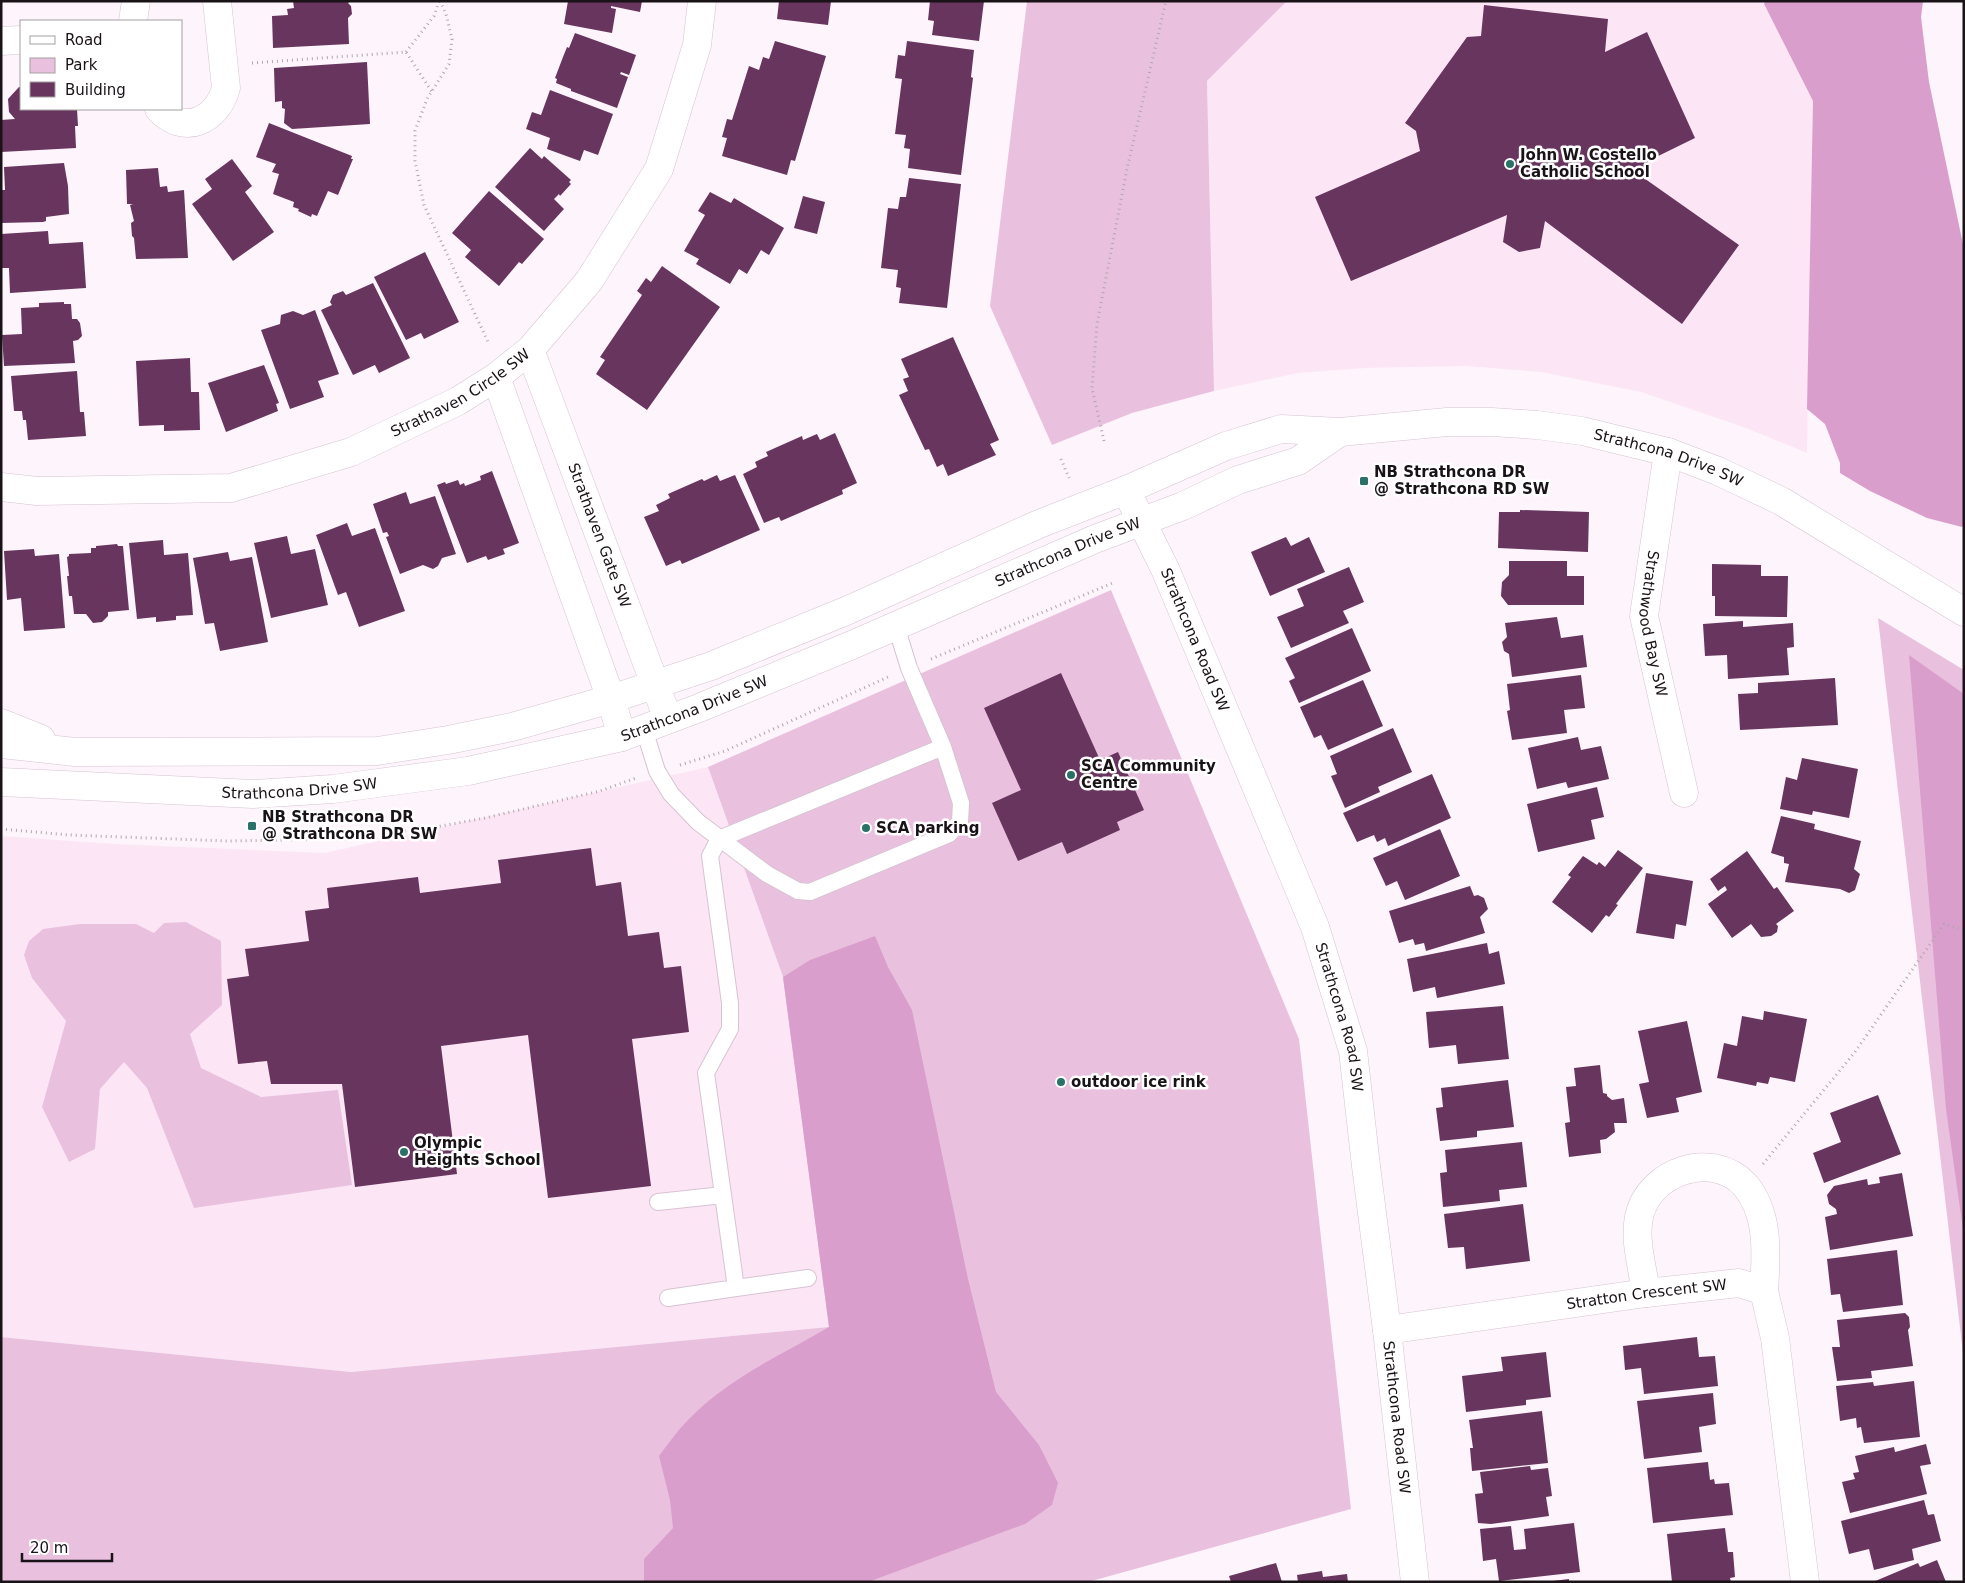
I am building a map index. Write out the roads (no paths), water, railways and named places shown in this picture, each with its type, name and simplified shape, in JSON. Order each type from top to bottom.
[{"type":"street","points":[[132,20],[136,1]]},
{"type":"street","points":[[160,110],[170,118],[182,122],[194,122],[206,118],[216,110],[222,100],[226,88],[217,1]]},
{"type":"street","name":"Strathaven Circle SW","points":[[1,487],[37,491],[231,488],[351,452],[458,401],[496,377],[530,350],[589,281],[659,168],[697,45],[702,1]]},
{"type":"street","points":[[1,42],[20,40]]},
{"type":"street","name":"Strathaven Gate SW","points":[[530,350],[656,684],[645,728]]},
{"type":"street","points":[[496,377],[611,698],[645,728]]},
{"type":"street","name":"Strathcona Drive SW","points":[[1,744],[75,752],[377,751],[448,740],[512,727],[712,666],[846,612],[1039,524],[1126,490],[1226,446],[1281,429],[1340,432],[1447,422],[1537,424],[1582,431],[1668,452],[1718,471],[1781,501],[1964,612]]},
{"type":"street","name":"Strathcona Drive SW","points":[[1,782],[253,794],[333,789],[468,771],[645,728],[896,626],[1089,542],[1183,506],[1238,480],[1298,461],[1340,432]]},
{"type":"street","name":"Strathwood Bay SW","points":[[1668,452],[1644,616],[1684,793]]},
{"type":"street","name":"Strathcona Road SW","points":[[1126,490],[1166,571],[1315,927],[1353,1051],[1387,1330],[1414,1582]]},
{"type":"street","points":[[1,723],[75,752]]},
{"type":"street","points":[[1646,1293],[1638,1231],[1639,1216],[1645,1200],[1654,1188],[1673,1174],[1695,1168],[1722,1171],[1745,1185],[1759,1210],[1766,1246],[1764,1291],[1775,1338],[1805,1582]]},
{"type":"street","name":"Stratton Crescent SW","points":[[1387,1330],[1646,1293],[1739,1283],[1764,1291]]},
{"type":"lane","points":[[645,728],[657,771],[671,794],[698,822],[768,874],[798,891],[810,892],[950,834],[960,822],[961,803],[943,747],[908,668],[896,626]]},
{"type":"lane","points":[[736,1288],[706,1073],[730,1029],[730,1003],[710,856],[719,839],[943,747]]},
{"type":"lane","points":[[658,1202],[723,1195]]},
{"type":"lane","points":[[668,1298],[808,1278]]},
{"type":"place","name":"John W. Costello Catholic School","points":[[1510,164]]},
{"type":"place","name":"NB Strathcona DR @ Strathcona RD SW","points":[[1364,481]]},
{"type":"place","name":"SCA Community Centre","points":[[1071,775]]},
{"type":"place","name":"NB Strathcona DR @ Strathcona DR SW","points":[[252,826]]},
{"type":"place","name":"SCA parking","points":[[866,828]]},
{"type":"place","name":"outdoor ice rink","points":[[1061,1082]]},
{"type":"place","name":"Olympic Heights School","points":[[404,1152]]}]
